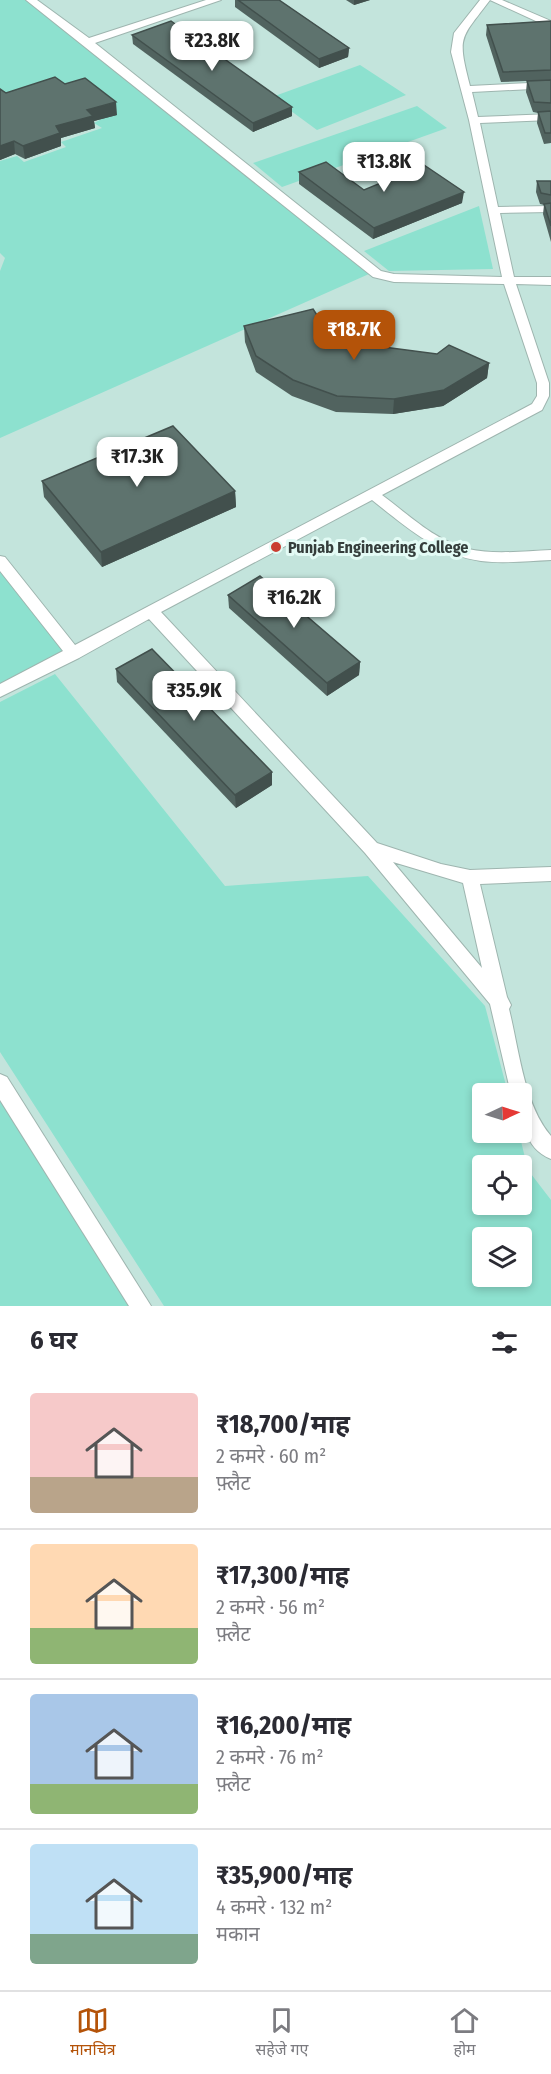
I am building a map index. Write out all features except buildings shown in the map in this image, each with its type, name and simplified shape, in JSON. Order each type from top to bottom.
[{"type":"lane","points":[[31,0],[88,42],[377,274],[394,278],[509,282],[551,281]]},
{"type":"lane","points":[[88,42],[216,0]]},
{"type":"lane","points":[[0,691],[544,407],[543,383],[509,282],[474,120],[456,52],[456,42],[464,25],[484,0]]},
{"type":"lane","points":[[494,0],[551,25]]},
{"type":"lane","points":[[465,89],[551,85]]},
{"type":"lane","points":[[474,120],[551,117]]},
{"type":"lane","points":[[493,210],[551,209]]},
{"type":"lane","points":[[374,495],[435,541],[452,549],[482,556],[551,555]]},
{"type":"lane","points":[[0,561],[74,654]]},
{"type":"lane","points":[[152,612],[370,848],[502,1005]]},
{"type":"lane","points":[[370,848],[441,871],[470,877],[551,874]]},
{"type":"lane","points":[[470,877],[502,1005],[518,1083]]},
{"type":"lane","points":[[0,1083],[141,1306]]},
{"type":"lane","points":[[532,1125],[535,1132],[551,1150]]},
{"type":"shaded area","name":"Punjab Engineering College","points":[[0,0],[551,0],[551,1306],[0,1306]]},
{"type":"green space","points":[[0,0],[29,0],[183,121],[369,274],[0,438],[0,271],[5,258],[0,253],[0,161],[17,156],[24,162],[66,147],[61,142],[102,128],[94,123],[111,114],[0,123]]},
{"type":"green space","points":[[360,65],[406,95],[317,130],[272,97]]},
{"type":"green space","points":[[417,106],[447,128],[282,187],[253,163]]},
{"type":"green space","points":[[479,206],[493,269],[389,271],[364,251]]},
{"type":"green space","points":[[0,570],[68,654],[0,688]]},
{"type":"green space","points":[[55,674],[225,886],[368,876],[485,1006],[505,1083],[472,1083],[472,1143],[521,1143],[524,1155],[472,1155],[472,1215],[532,1215],[532,1175],[551,1200],[551,1306],[164,1306],[0,1052],[0,702]]},
{"type":"green space","points":[[0,1096],[134,1306],[0,1306]]},
{"type":"place","name":"Punjab Engineering College","points":[[276,547]]}]
